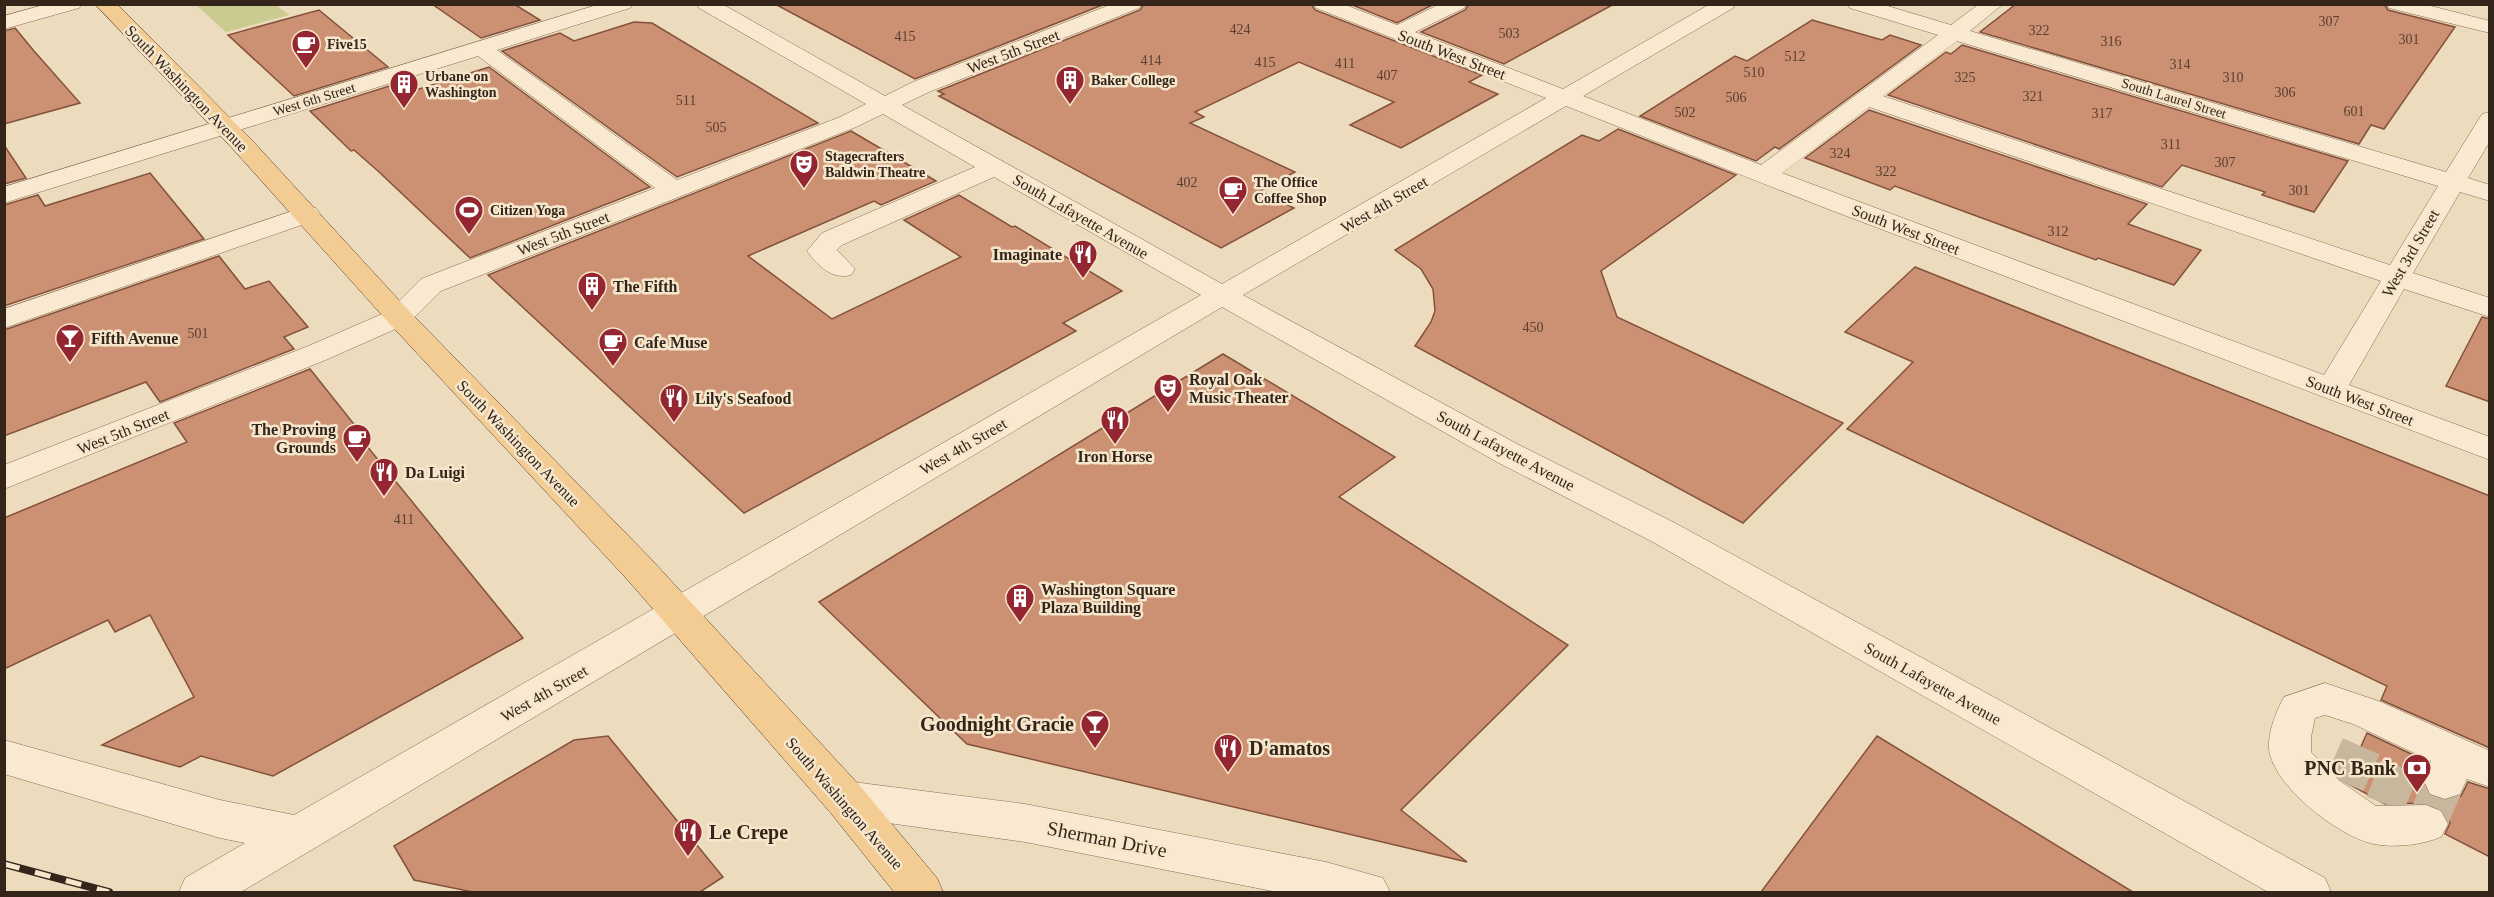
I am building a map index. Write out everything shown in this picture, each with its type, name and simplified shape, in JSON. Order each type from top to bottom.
[{"type":"main road","name":"South Washington Avenue","points":[[105,4],[307,214],[399,316],[678,613],[845,799],[921,892]]},
{"type":"street","points":[[4,23],[72,4]]},
{"type":"street","name":"West 6th Street","points":[[4,195],[623,4]]},
{"type":"street","name":"South Lafayette Avenue","points":[[706,4],[1509,454],[1663,532],[2309,892]]},
{"type":"street","name":"West 5th Street","points":[[4,478],[317,353],[399,316],[431,285],[664,182],[848,122],[874,99],[1132,4]]},
{"type":"street","name":"South West Street","points":[[1323,4],[2490,449]]},
{"type":"street","points":[[1397,33],[1457,4]]},
{"type":"street","name":"West 4th Street","points":[[201,892],[1726,4]]},
{"type":"street","name":"South Laurel Street","points":[[1857,4],[2490,192]]},
{"type":"street","points":[[1764,174],[1993,4]]},
{"type":"street","points":[[2396,4],[2490,27]]},
{"type":"street","points":[[481,48],[664,182]]},
{"type":"street","points":[[1865,98],[2490,308]]},
{"type":"street","name":"West 3rd Street","points":[[2331,389],[2490,119]]},
{"type":"street","points":[[841,269],[820,251],[832,240],[996,167]]},
{"type":"street","points":[[4,319],[307,214]]},
{"type":"street","points":[[2426,824],[2342,809],[2305,774],[2291,754],[2291,730],[2298,708],[2325,699],[2370,729],[2409,748],[2463,768]]},
{"type":"street","points":[[4,757],[220,819],[298,835]]},
{"type":"street","points":[[2345,783],[2378,814]]},
{"type":"street","name":"Sherman Drive","points":[[845,799],[1025,823],[1367,892]]},
{"type":"green space","points":[[196,5],[276,5],[289,15],[226,32]]},
{"type":"building","points":[[432,4],[514,4],[540,20],[481,38]]},
{"type":"building","points":[[775,4],[1105,4],[915,79]]},
{"type":"building","points":[[1144,4],[1311,4],[1315,10],[1482,75],[1469,82],[1498,94],[1401,148],[1350,125],[1394,102],[1299,62],[1195,112],[1204,117],[1190,123],[1295,172],[1260,191],[1294,208],[1221,248],[939,96],[944,94],[938,91],[1140,10]]},
{"type":"building","points":[[1350,4],[1434,4],[1397,23]]},
{"type":"building","points":[[1469,4],[1614,4],[1504,64],[1421,32],[1465,10]]},
{"type":"building","points":[[2016,4],[2384,4],[2388,10],[2455,27],[2384,129],[2371,125],[2359,144],[1980,32]]},
{"type":"building","points":[[319,10],[388,67],[294,96],[228,35]]},
{"type":"building","points":[[1812,20],[1882,40],[1890,35],[1921,45],[1779,149],[1775,147],[1756,161],[1640,116],[1735,56],[1747,61]]},
{"type":"building","points":[[634,22],[652,23],[818,123],[677,177],[502,51],[560,33],[574,41]]},
{"type":"building","points":[[15,28],[80,103],[4,124],[4,31]]},
{"type":"building","points":[[1962,45],[2348,161],[2314,212],[2262,195],[2265,192],[2182,165],[2162,187],[1888,95],[1946,52],[1951,54]]},
{"type":"building","points":[[489,67],[650,187],[470,258],[378,171],[354,150],[351,151],[310,111],[405,81],[416,90]]},
{"type":"building","points":[[1869,110],[2147,204],[2128,224],[2201,250],[2174,285],[2098,258],[2096,260],[1895,186],[1890,190],[1805,158]]},
{"type":"building","points":[[1618,129],[1736,175],[1601,271],[1617,317],[1843,423],[1743,523],[1415,346],[1431,322],[1435,311],[1433,289],[1421,269],[1395,250],[1582,135],[1599,141]]},
{"type":"building","points":[[851,131],[936,181],[881,205],[874,201],[748,256],[832,319],[961,257],[904,220],[959,195],[1122,291],[1063,323],[1076,331],[744,513],[488,275]]},
{"type":"building","points":[[4,145],[26,178],[4,184]]},
{"type":"building","points":[[150,173],[204,239],[4,306],[4,205],[38,195],[45,206]]},
{"type":"building","points":[[219,256],[245,289],[269,281],[308,327],[284,337],[294,349],[160,402],[146,382],[4,436],[4,330]]},
{"type":"building","points":[[1915,267],[2490,496],[2490,748],[2381,700],[2387,686],[1847,429],[1913,362],[1845,332]]},
{"type":"building","points":[[2482,317],[2490,319],[2490,402],[2446,386]]},
{"type":"building","name":"Washington Square Plaza Building","points":[[1223,354],[1395,457],[1339,497],[1568,645],[1401,810],[1467,862],[967,744],[819,602]]},
{"type":"building","points":[[310,369],[365,438],[362,440],[523,638],[273,776],[201,756],[180,767],[102,745],[194,697],[150,615],[115,632],[108,620],[4,669],[4,518],[187,442],[174,423]]},
{"type":"building","name":"PNC Bank","points":[[2367,733],[2428,762],[2422,780],[2429,796],[2444,801],[2461,796],[2468,782],[2490,789],[2490,857],[2445,834],[2450,823],[2442,809],[2426,803],[2385,804],[2345,782]]},
{"type":"building","points":[[608,736],[723,877],[700,892],[473,892],[414,880],[394,846],[574,740]]},
{"type":"building","points":[[1877,736],[2133,892],[1761,892]]},
{"type":"tunnel","points":[[2345,783],[2364,740]]},
{"type":"tunnel","points":[[2385,804],[2403,760]]},
{"type":"tunnel","points":[[2426,824],[2445,781]]},
{"type":"railway","points":[[4,864],[109,892]]},
{"type":"place","name":"Five15","points":[[306,70]]},
{"type":"place","name":"Baker College","points":[[1070,106]]},
{"type":"place","name":"Urbane on Washington","points":[[404,110]]},
{"type":"place","name":"Stagecrafters Baldwin Theatre","points":[[804,190]]},
{"type":"place","name":"The Office Coffee Shop","points":[[1233,216]]},
{"type":"place","name":"Citizen Yoga","points":[[469,236]]},
{"type":"place","name":"Imaginate","points":[[1083,280]]},
{"type":"place","name":"The Fifth","points":[[592,312]]},
{"type":"place","name":"Fifth Avenue","points":[[70,364]]},
{"type":"place","name":"Cafe Muse","points":[[613,368]]},
{"type":"place","name":"Royal Oak Music Theater","points":[[1168,414]]},
{"type":"place","name":"Lily's Seafood","points":[[674,424]]},
{"type":"place","name":"Iron Horse","points":[[1115,446]]},
{"type":"place","name":"The Proving Grounds","points":[[357,464]]},
{"type":"place","name":"Da Luigi","points":[[384,498]]},
{"type":"place","name":"Washington Square Plaza Building","points":[[1020,624]]},
{"type":"place","name":"Goodnight Gracie","points":[[1095,750]]},
{"type":"place","name":"D'amatos","points":[[1228,774]]},
{"type":"place","name":"PNC Bank","points":[[2417,794]]},
{"type":"place","name":"Le Crepe","points":[[688,858]]}]
